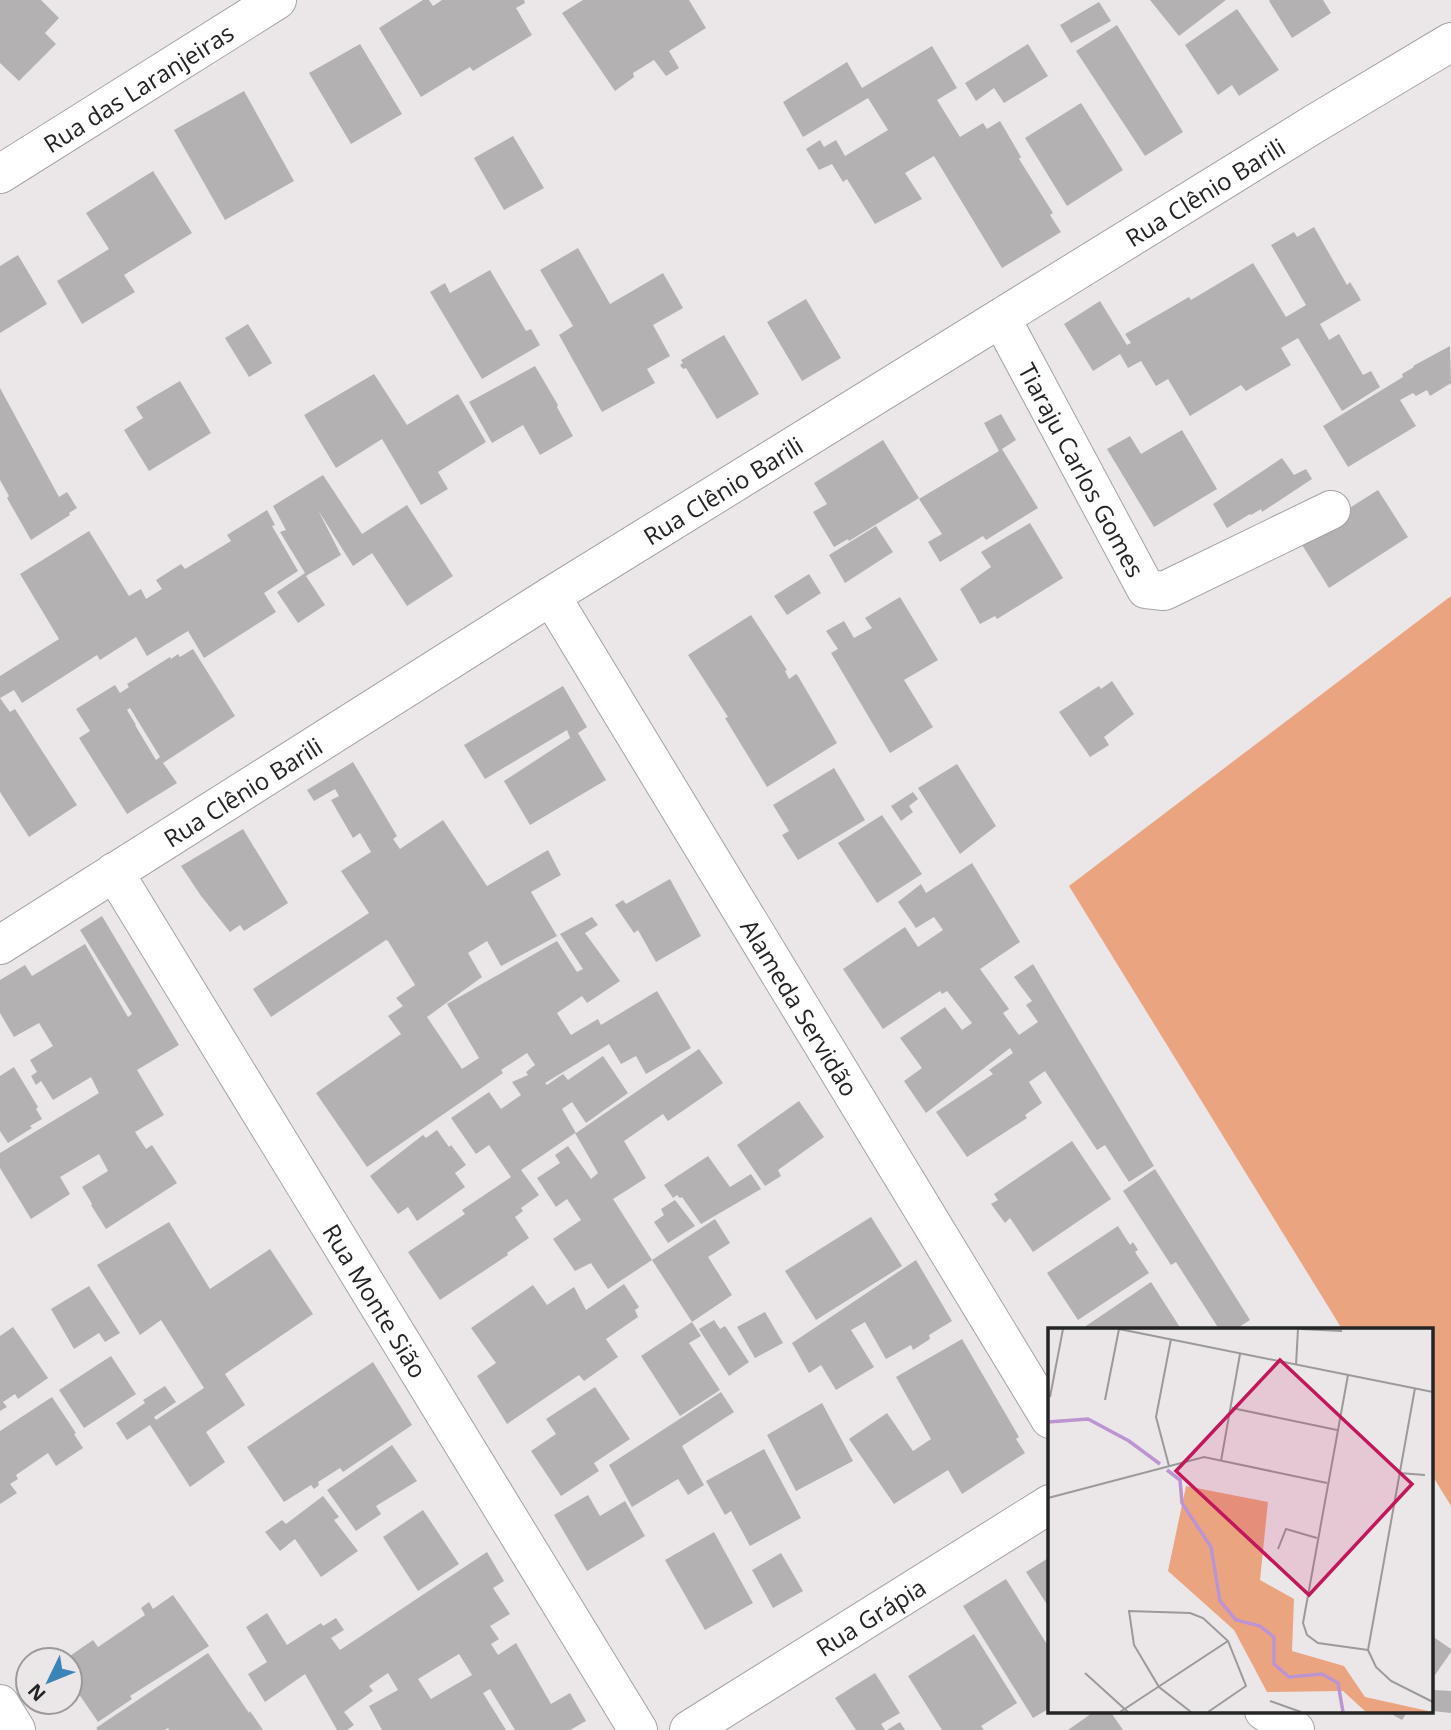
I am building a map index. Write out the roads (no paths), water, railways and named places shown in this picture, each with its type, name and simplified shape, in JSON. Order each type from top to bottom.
[{"type":"street","name":"Rua das Laranjeiras","points":[[6,160],[277,0]]},
{"type":"street","name":"Rua Clênio Barili","points":[[0,945],[551,596],[1451,42]]},
{"type":"street","name":"Tiaraju Carlos Gomes","points":[[1001,318],[1146,589],[1164,591],[1331,510]]},
{"type":"street","name":"Alameda Servidão","points":[[551,596],[1048,1416]]},
{"type":"street","name":"Rua Monte Sião","points":[[114,872],[638,1730]]},
{"type":"street","name":"Rua Grápia","points":[[689,1730],[1048,1505]]},
{"type":"street","points":[[0,1704],[16,1730]]},
{"type":"street","points":[[1266,1712],[1295,1730]]}]
